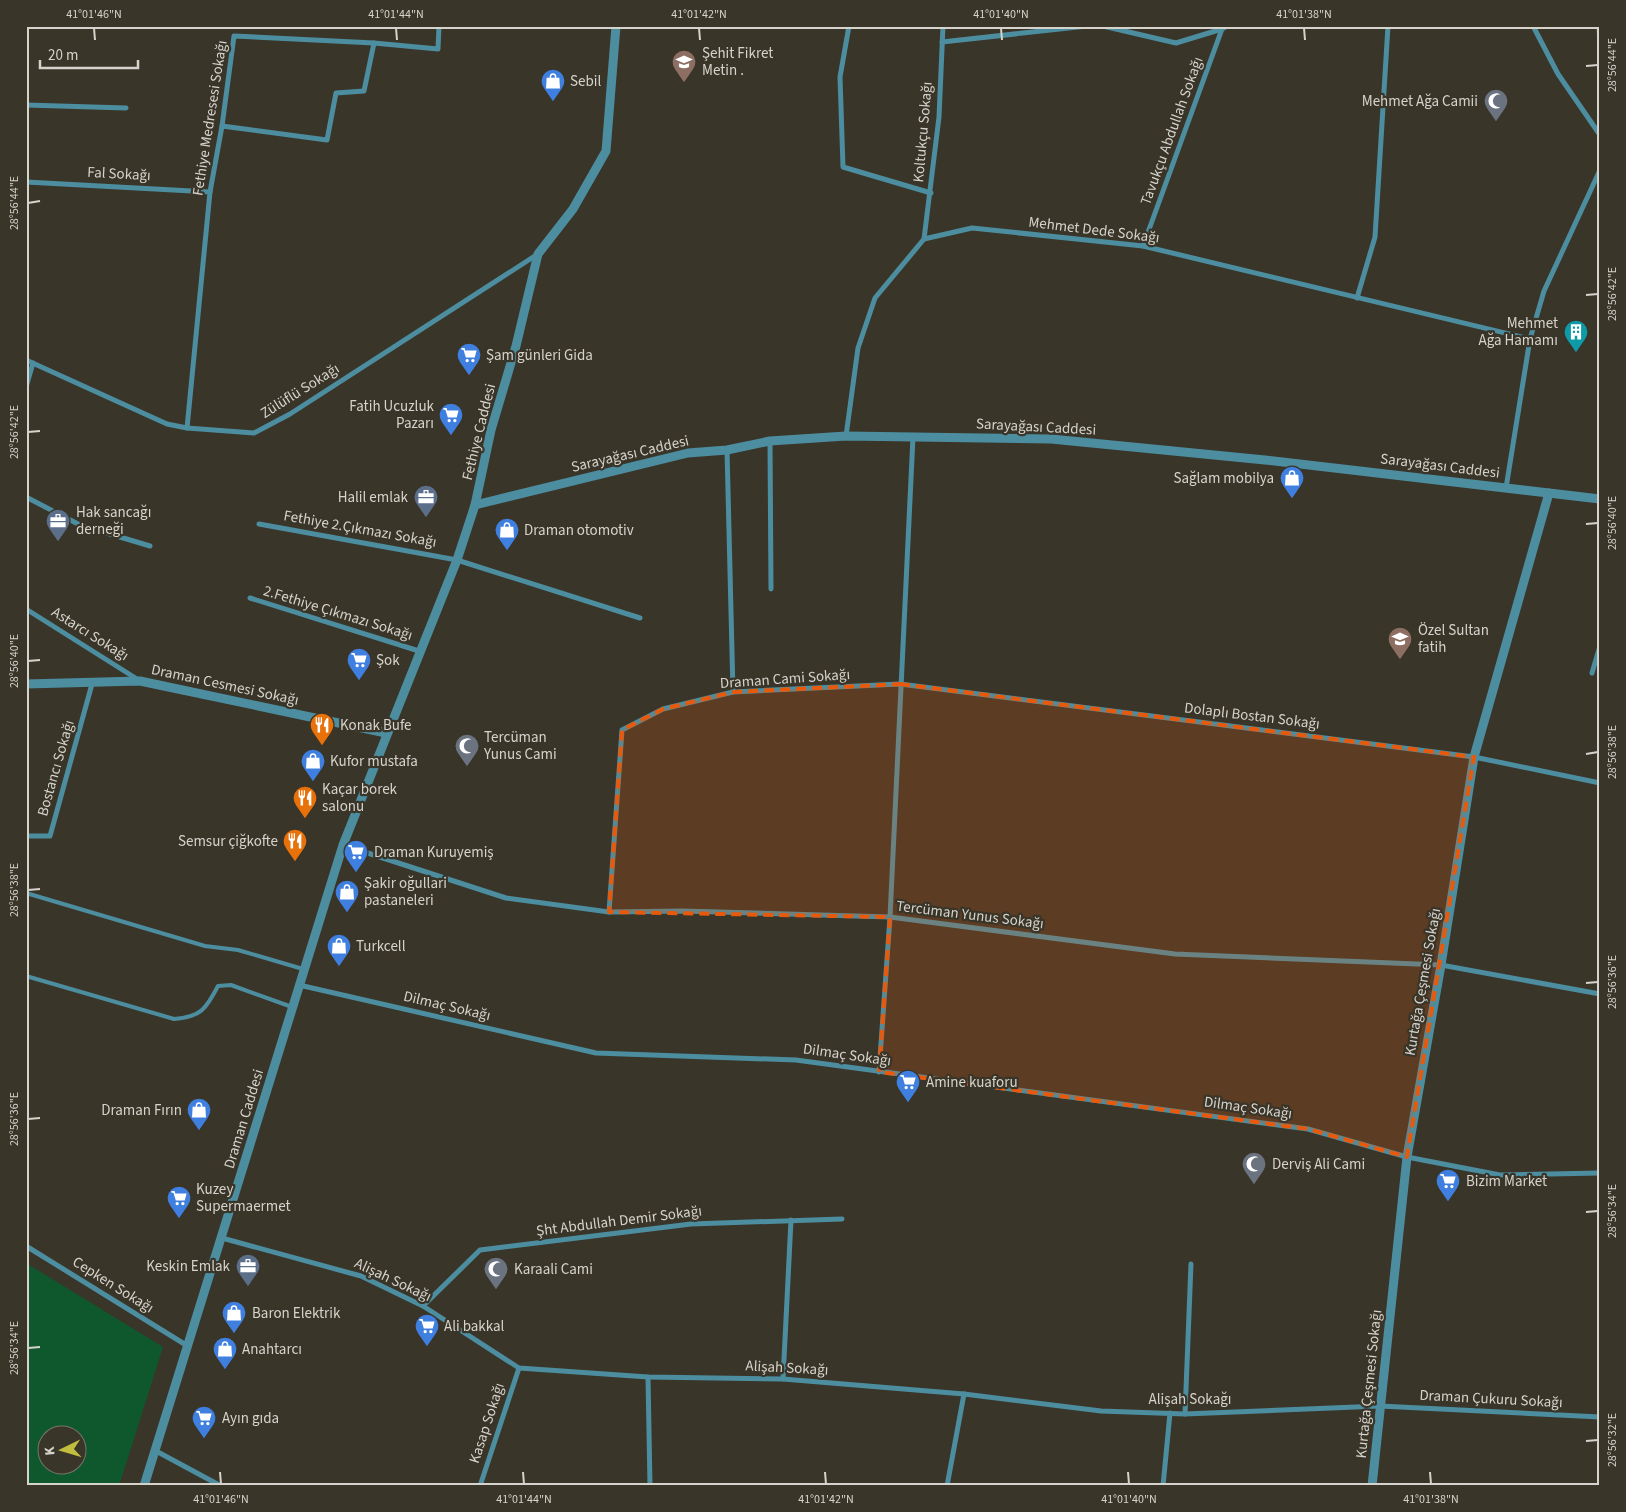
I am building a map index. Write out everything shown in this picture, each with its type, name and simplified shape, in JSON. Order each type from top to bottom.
[{"type":"street","name":"Fethiye Medresesi Sokağı","points":[[187,428],[210,192],[222,126],[234,36],[374,43],[438,49],[439,26]]},
{"type":"street","name":"Fethiye Caddesi","points":[[342,845],[458,560],[475,505],[491,430],[516,346],[538,254],[573,209],[606,151],[616,26]]},
{"type":"street","points":[[849,26],[840,77],[843,167],[931,193]]},
{"type":"street","name":"Koltukçu Sokağı","points":[[924,239],[939,117],[943,26]]},
{"type":"street","points":[[942,42],[1087,26]]},
{"type":"street","points":[[1103,26],[1176,43],[1224,28]]},
{"type":"street","points":[[1357,298],[1375,237],[1388,26]]},
{"type":"street","points":[[1533,26],[1558,74],[1600,134]]},
{"type":"street","points":[[1599,26],[1600,45]]},
{"type":"street","name":"Tavukçu Abdullah Sokağı","points":[[1143,246],[1224,28]]},
{"type":"street","points":[[222,126],[327,140],[336,92],[364,91],[374,43]]},
{"type":"street","points":[[26,105],[126,108]]},
{"type":"street","points":[[1506,488],[1530,339],[1544,291],[1600,170]]},
{"type":"street","name":"Fal Sokağı","points":[[26,182],[210,192]]},
{"type":"street","name":"Mehmet Dede Sokağı","points":[[924,239],[972,228],[1143,246],[1530,339]]},
{"type":"street","points":[[846,436],[858,348],[875,298],[924,239]]},
{"type":"street","name":"Zülüflü Sokağı","points":[[26,360],[167,424],[187,428],[254,433],[290,414],[538,254]]},
{"type":"street","points":[[26,387],[33,363]]},
{"type":"street","name":"Sarayağası Caddesi","points":[[475,505],[688,453],[727,450],[770,441],[846,436],[1051,439],[1264,460],[1600,499]]},
{"type":"street","points":[[879,1072],[890,917],[913,436]]},
{"type":"street","points":[[770,441],[771,589]]},
{"type":"street","points":[[727,450],[733,692]]},
{"type":"street","name":"Kurtağa Çeşmesi Sokağı","points":[[1372,1486],[1407,1157],[1441,964],[1474,757],[1549,493]]},
{"type":"street","points":[[26,498],[80,525],[150,546]]},
{"type":"street","name":"Fethiye 2.Çıkmazı Sokağı","points":[[259,524],[458,560],[640,618]]},
{"type":"street","name":"2.Fethiye Çıkmazı Sokağı","points":[[250,598],[419,652]]},
{"type":"street","name":"Astarcı Sokağı","points":[[26,609],[140,681]]},
{"type":"street","points":[[1592,672],[1600,646]]},
{"type":"street","name":"Draman Cesmesi Sokağı","points":[[26,684],[69,682],[92,684],[140,681],[386,733]]},
{"type":"street","name":"Bostancı Sokağı","points":[[26,836],[50,836],[92,684]]},
{"type":"street","name":"Draman Cami Sokağı","points":[[609,912],[622,730],[663,708],[733,692],[900,684]]},
{"type":"street","name":"Dolaplı Bostan Sokağı","points":[[900,684],[1474,757],[1600,783]]},
{"type":"street","name":"Tercüman Yunus Sokağı","points":[[342,845],[506,898],[609,912],[682,911],[890,917],[1175,954],[1441,964],[1600,994]]},
{"type":"street","name":"Draman Caddesi","points":[[144,1486],[342,845]]},
{"type":"street","name":"Dilmaç Sokağı","points":[[299,985],[596,1052],[796,1060],[1308,1129],[1407,1157],[1500,1175],[1600,1174]]},
{"type":"street","points":[[784,1379],[791,1220]]},
{"type":"street","name":"Şht Abdullah Demir Sokağı","points":[[423,1306],[480,1250],[692,1224],[842,1220]]},
{"type":"street","name":"Alişah Sokağı","points":[[222,1238],[361,1276],[423,1306],[519,1368],[648,1377],[784,1379],[964,1394],[1101,1411],[1185,1414],[1380,1406]]},
{"type":"street","name":"Cepken Sokağı","points":[[26,1246],[186,1345]]},
{"type":"street","points":[[1185,1414],[1191,1264]]},
{"type":"street","name":"Kasap Sokağı","points":[[480,1486],[519,1368]]},
{"type":"street","points":[[648,1377],[650,1486]]},
{"type":"street","points":[[947,1486],[964,1394]]},
{"type":"street","name":"Draman Çukuru Sokağı","points":[[1380,1406],[1600,1417]]},
{"type":"street","points":[[1162,1486],[1170,1413]]},
{"type":"street","points":[[156,1451],[221,1486]]},
{"type":"lane","points":[[26,893],[205,946],[238,950],[303,969]]},
{"type":"lane","points":[[26,976],[174,1018],[192,1018],[207,1006],[218,986],[231,985],[292,1007]]},
{"type":"highlighted area","points":[[900,684],[1474,757],[1407,1157],[1308,1129],[879,1072],[890,917],[609,912],[622,730],[663,709],[733,692]]},
{"type":"green space","points":[[26,1263],[163,1347],[119,1486],[26,1486]]},
{"type":"place","name":"Şehit Fikret Metin .","points":[[684,83]]},
{"type":"place","name":"Sebil","points":[[553,102]]},
{"type":"place","name":"Mehmet Ağa Camii","points":[[1496,122]]},
{"type":"place","name":"Mehmet Ağa Hamamı","points":[[1576,353]]},
{"type":"place","name":"Şam günleri Gida","points":[[469,376]]},
{"type":"place","name":"Fatih Ucuzluk Pazarı","points":[[451,436]]},
{"type":"place","name":"Sağlam mobilya","points":[[1292,499]]},
{"type":"place","name":"Halil emlak","points":[[426,518]]},
{"type":"place","name":"Hak sancağı derneği","points":[[58,542]]},
{"type":"place","name":"Draman otomotiv","points":[[507,551]]},
{"type":"place","name":"Özel Sultan fatih","points":[[1400,660]]},
{"type":"place","name":"Şok","points":[[359,681]]},
{"type":"place","name":"Konak Bufe","points":[[322,746]]},
{"type":"place","name":"Tercüman Yunus Cami","points":[[467,767]]},
{"type":"place","name":"Kufor mustafa","points":[[313,782]]},
{"type":"place","name":"Kaçar borek salonu","points":[[305,819]]},
{"type":"place","name":"Semsur çiğkofte","points":[[295,862]]},
{"type":"place","name":"Draman Kuruyemiş","points":[[356,873]]},
{"type":"place","name":"Şakir oğullari pastaneleri","points":[[347,913]]},
{"type":"place","name":"Turkcell","points":[[339,967]]},
{"type":"place","name":"Amine kuaforu","points":[[908,1103]]},
{"type":"place","name":"Draman Fırın","points":[[199,1131]]},
{"type":"place","name":"Derviş Ali Cami","points":[[1254,1185]]},
{"type":"place","name":"Bizim Market","points":[[1448,1202]]},
{"type":"place","name":"Kuzey Supermaermet","points":[[179,1219]]},
{"type":"place","name":"Keskin Emlak","points":[[248,1287]]},
{"type":"place","name":"Karaali Cami","points":[[496,1290]]},
{"type":"place","name":"Baron Elektrik","points":[[234,1334]]},
{"type":"place","name":"Ali bakkal","points":[[427,1347]]},
{"type":"place","name":"Anahtarcı","points":[[225,1370]]},
{"type":"place","name":"Ayın gıda","points":[[204,1439]]}]
